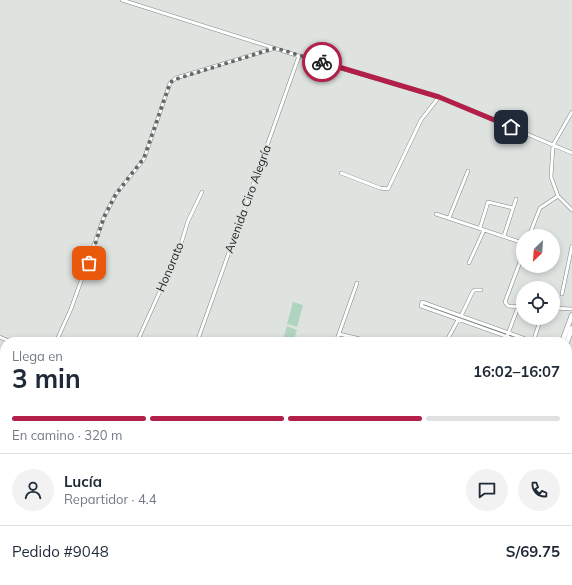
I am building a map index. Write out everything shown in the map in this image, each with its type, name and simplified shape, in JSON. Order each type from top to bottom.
[{"type":"street","points":[[122,0],[299,56],[439,97],[572,153]]},
{"type":"street","points":[[58,337],[71,309],[104,217],[116,194],[144,158],[170,83],[176,78],[275,48]]},
{"type":"street","name":"Avenida Ciro Alegría","points":[[199,337],[299,56]]},
{"type":"street","points":[[341,173],[380,188],[388,189],[421,120],[439,97]]},
{"type":"street","points":[[572,112],[553,145],[551,177],[558,196],[572,210]]},
{"type":"street","points":[[449,218],[468,171]]},
{"type":"street","name":"Honorato","points":[[139,337],[180,247],[188,221],[202,192]]},
{"type":"street","points":[[533,229],[543,205],[558,196]]},
{"type":"street","points":[[504,236],[516,199]]},
{"type":"street","points":[[469,263],[482,229],[488,202],[513,208]]},
{"type":"street","points":[[436,214],[516,240]]},
{"type":"street","points":[[562,294],[572,246]]},
{"type":"street","points":[[516,272],[504,302],[508,306],[516,307]]},
{"type":"street","points":[[338,337],[357,283]]},
{"type":"street","points":[[461,316],[473,291],[481,290]]},
{"type":"street","points":[[516,312],[508,333],[507,337],[421,306],[422,302],[461,316],[508,333],[519,337]]},
{"type":"street","points":[[560,308],[572,309]]},
{"type":"street","points":[[564,337],[572,315]]},
{"type":"street","points":[[449,337],[458,320]]},
{"type":"street","points":[[535,337],[539,325]]},
{"type":"street","points":[[339,334],[352,337]]},
{"type":"green space","points":[[293,302],[303,305],[297,327],[287,324]]},
{"type":"green space","points":[[287,326],[297,330],[295,337],[284,337]]},
{"type":"way so far","points":[[89,263],[104,217],[116,194],[144,160],[170,83],[173,80],[275,48],[322,62]]},
{"type":"route","points":[[322,62],[439,97],[511,127]]}]
